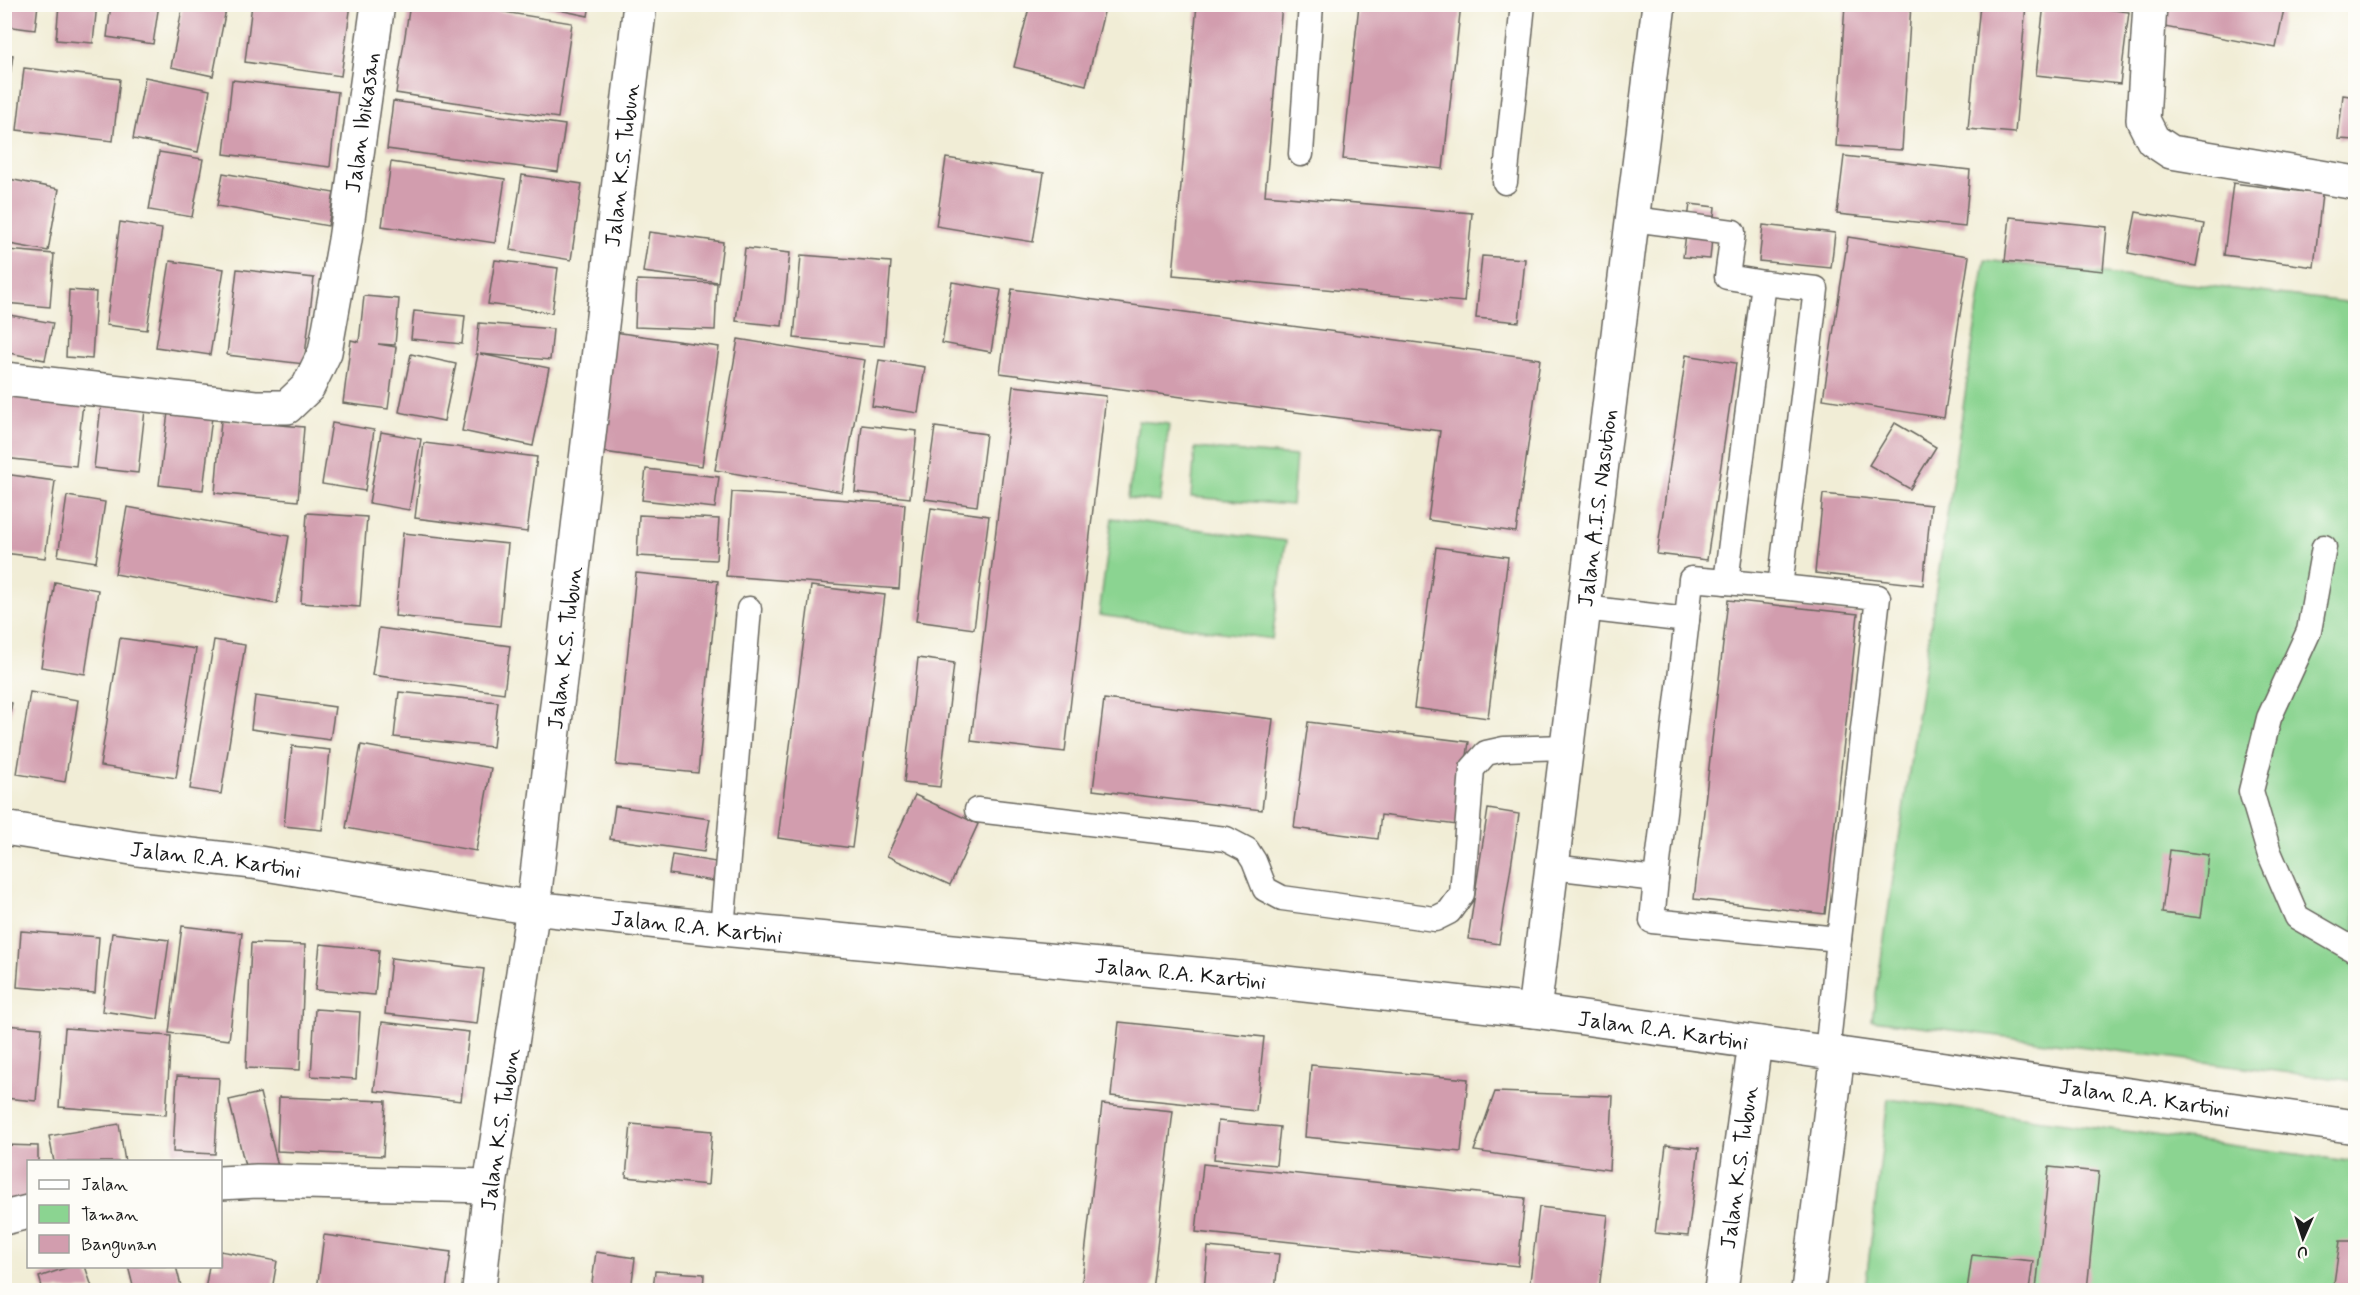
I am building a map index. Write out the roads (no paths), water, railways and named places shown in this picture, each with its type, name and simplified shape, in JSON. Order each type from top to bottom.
[{"type":"street","name":"Jalan Ibikasan","points":[[4,379],[255,407],[287,407],[308,387],[325,352],[345,240],[378,4]]},
{"type":"street","name":"Jalan K.S. Tubun","points":[[479,1290],[490,1186],[533,908],[640,4]]},
{"type":"street","name":"Jalan A.I.S. Nasution","points":[[1534,1011],[1659,4]]},
{"type":"street","points":[[2150,4],[2143,120],[2153,140],[2172,152],[2355,183]]},
{"type":"street","name":"Jalan R.A. Kartini","points":[[4,828],[138,849],[253,862],[533,908],[722,929],[1259,980],[1534,1011],[2355,1127]]},
{"type":"street","name":"Jalan K.S. Tubun","points":[[1721,1290],[1755,1043]]},
{"type":"street","points":[[1808,1290],[1832,1054]]},
{"type":"street","points":[[222,1183],[257,1181],[490,1186]]},
{"type":"street","points":[[4,1218],[27,1212]]},
{"type":"lane","points":[[1301,154],[1311,4]]},
{"type":"lane","points":[[1505,182],[1523,4]]},
{"type":"lane","points":[[1633,219],[1733,232],[1727,277],[1816,289],[1780,586]]},
{"type":"lane","points":[[1726,582],[1764,283]]},
{"type":"lane","points":[[2324,547],[2309,631],[2269,718],[2251,791],[2269,852],[2297,917],[2355,951]]},
{"type":"lane","points":[[1832,1054],[1839,939],[1878,597],[1691,579],[1652,921],[1839,939]]},
{"type":"lane","points":[[1584,608],[1687,620]]},
{"type":"lane","points":[[722,929],[749,609]]},
{"type":"lane","points":[[977,810],[1226,839],[1247,850],[1254,861],[1264,889],[1282,898],[1435,919],[1449,912],[1462,894],[1472,769],[1486,753],[1504,749],[1567,747]]},
{"type":"lane","points":[[1552,867],[1656,879]]}]
